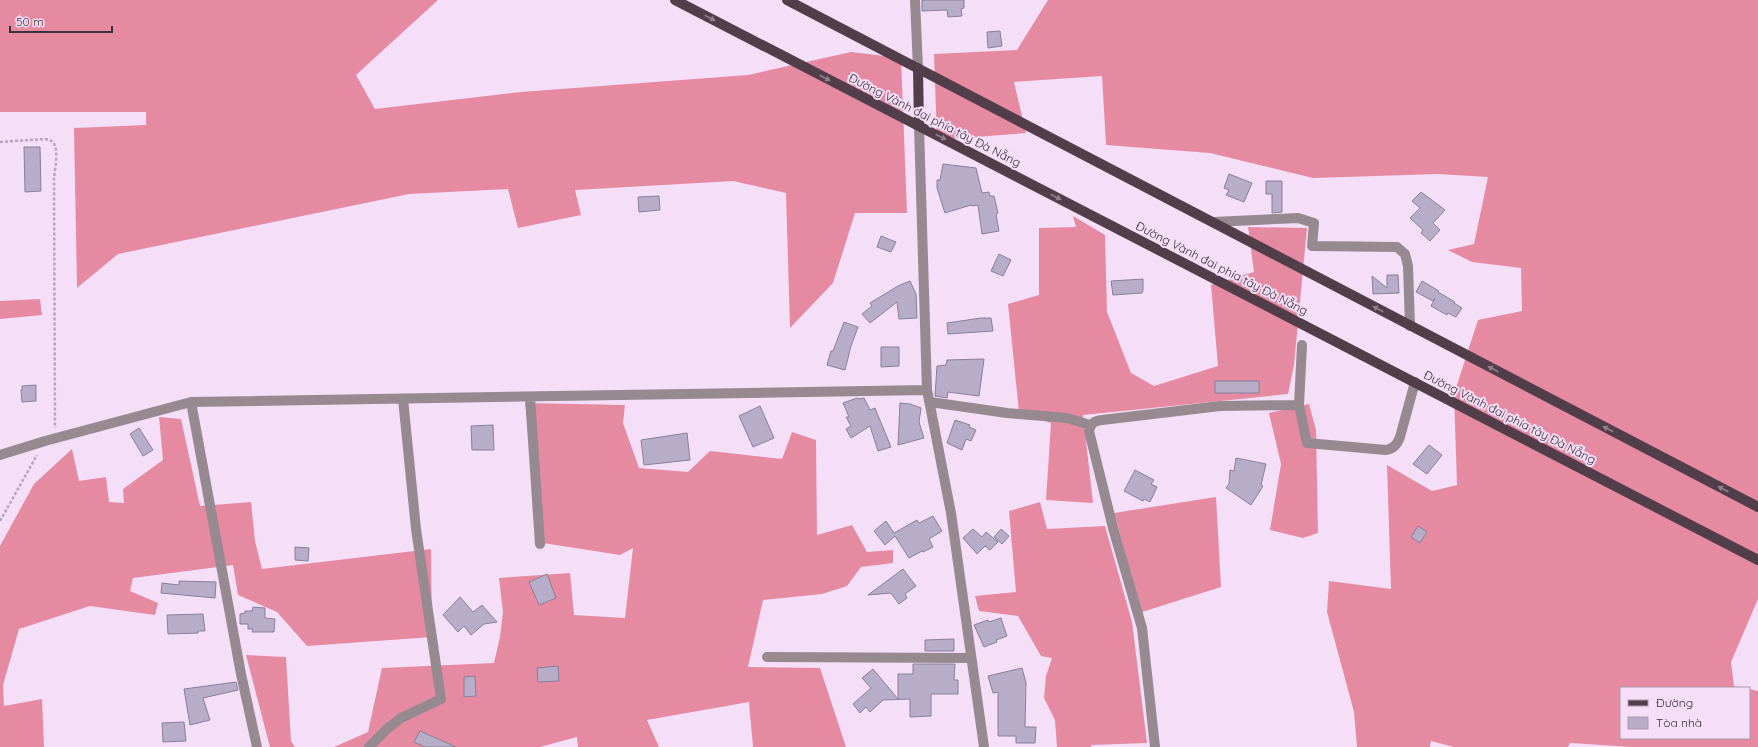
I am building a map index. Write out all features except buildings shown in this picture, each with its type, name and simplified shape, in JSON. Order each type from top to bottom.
[{"type":"main road","name":"Đường Vành đai phía tây Đà Nẵng","points":[[675,0],[1758,560]]},
{"type":"main road","points":[[787,0],[1758,507]]},
{"type":"main road","points":[[918,68],[919,126]]},
{"type":"street","points":[[915,0],[918,68]]},
{"type":"street","points":[[919,126],[927,390],[951,513],[984,747]]},
{"type":"street","points":[[1213,222],[1298,218],[1314,223],[1312,246],[1398,247],[1405,254],[1408,266],[1410,326]]},
{"type":"street","points":[[1302,345],[1299,405],[1307,443],[1386,450],[1397,445],[1415,382]]},
{"type":"street","points":[[0,455],[55,438],[190,402],[927,390]]},
{"type":"street","points":[[530,397],[540,544]]},
{"type":"street","points":[[369,747],[388,728],[401,718],[441,699],[416,529],[403,399]]},
{"type":"street","points":[[190,402],[240,666],[257,747]]},
{"type":"street","points":[[930,402],[1007,413],[1067,418],[1090,425]]},
{"type":"street","points":[[1155,747],[1142,628],[1113,528],[1089,431],[1090,425],[1094,421],[1220,406],[1299,405]]},
{"type":"street","points":[[767,657],[971,658]]},
{"type":"path","points":[[0,142],[44,139],[51,140],[54,143],[56,150],[54,178],[55,438]]},
{"type":"path","points":[[0,521],[45,441]]},
{"type":"shaded area","points":[[0,0],[438,0],[356,75],[375,109],[521,92],[748,75],[851,52],[901,58],[907,213],[855,213],[833,283],[790,328],[786,193],[733,181],[575,190],[581,215],[518,228],[508,189],[409,194],[118,254],[77,288],[74,128],[146,125],[146,112],[0,112]]},
{"type":"shaded area","points":[[1048,0],[1758,0],[1758,599],[1731,662],[1734,686],[1738,687],[1620,687],[1620,739],[1750,739],[1750,689],[1758,691],[1758,747],[1632,747],[1570,743],[1568,747],[1454,747],[1431,741],[1430,747],[1357,747],[1354,712],[1327,612],[1329,581],[1391,589],[1387,465],[1432,491],[1457,485],[1454,394],[1478,320],[1522,311],[1521,268],[1472,262],[1448,250],[1474,244],[1488,177],[1438,174],[1313,178],[1210,153],[1106,145],[1102,76],[1014,82],[1026,133],[937,140],[934,54],[1017,50]]},
{"type":"shaded area","points":[[1073,216],[1105,235],[1107,312],[1131,373],[1154,386],[1218,366],[1211,285],[1254,272],[1248,227],[1307,228],[1294,365],[1288,394],[1083,415],[1093,503],[1046,500],[1051,423],[1019,412],[1008,304],[1039,295],[1039,228],[1076,227]]},
{"type":"shaded area","points":[[40,299],[42,315],[0,319],[0,301]]},
{"type":"shaded area","points":[[525,403],[625,405],[623,423],[639,468],[688,472],[710,451],[782,459],[792,432],[816,440],[817,535],[852,525],[867,552],[893,550],[893,563],[861,567],[847,586],[822,594],[763,600],[748,667],[820,668],[846,747],[753,747],[749,702],[647,720],[659,747],[578,747],[577,737],[540,747],[334,747],[368,732],[382,668],[494,663],[500,637],[503,612],[499,578],[570,573],[574,615],[625,618],[633,548],[620,555],[543,543]]},
{"type":"shaded area","points":[[1309,404],[1316,430],[1318,533],[1303,538],[1270,530],[1281,464],[1269,413]]},
{"type":"shaded area","points":[[159,417],[181,419],[200,506],[251,502],[255,541],[262,569],[431,549],[432,637],[307,646],[277,612],[238,595],[233,565],[133,578],[130,591],[158,603],[155,615],[90,606],[19,629],[3,685],[4,706],[42,699],[44,747],[0,747],[0,546],[34,484],[72,449],[79,481],[106,477],[109,502],[124,503],[123,489],[163,460]]},
{"type":"shaded area","points":[[1216,497],[1221,587],[1142,612],[1114,513]]},
{"type":"shaded area","points":[[1040,502],[1047,529],[1105,526],[1132,622],[1147,743],[1092,745],[1091,747],[1057,747],[1055,720],[1044,698],[1046,676],[1052,658],[1041,656],[1018,616],[979,611],[975,596],[1016,592],[1009,511]]},
{"type":"shaded area","points":[[246,655],[286,657],[291,741],[295,747],[270,747]]}]
